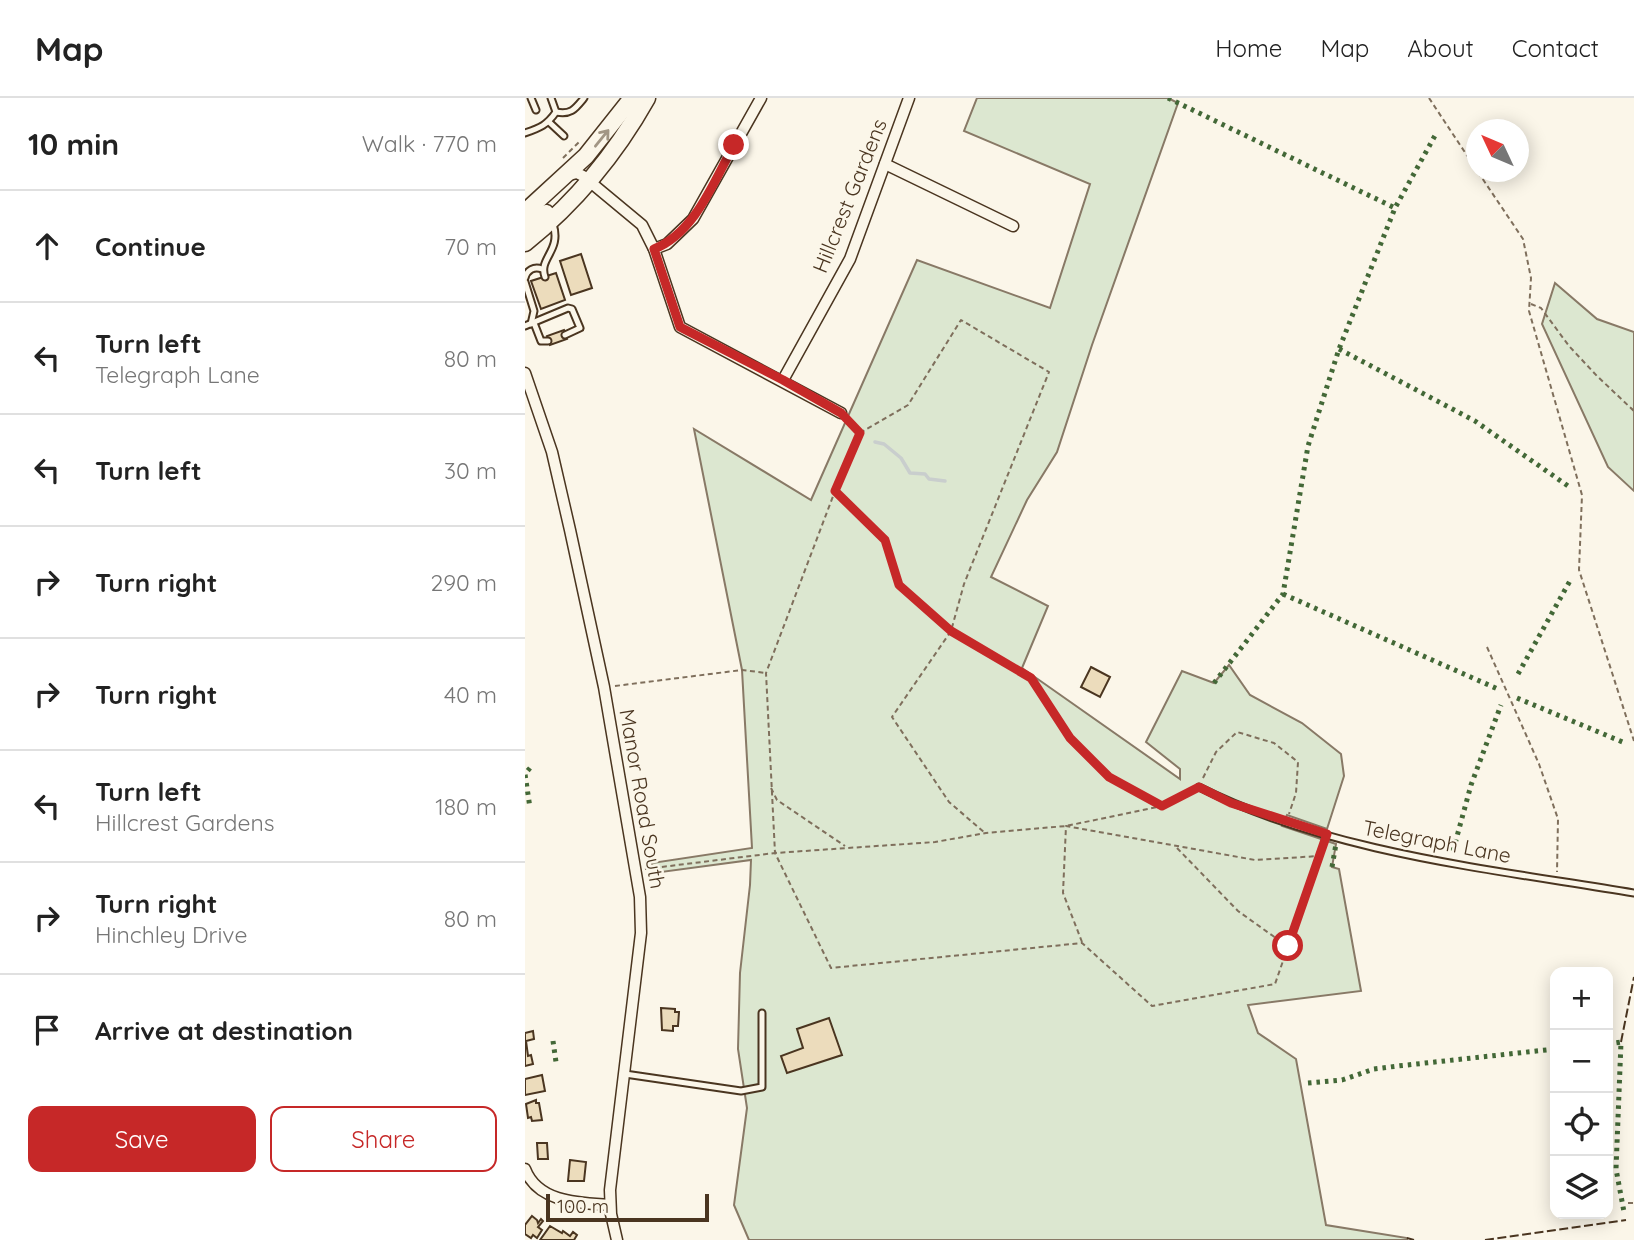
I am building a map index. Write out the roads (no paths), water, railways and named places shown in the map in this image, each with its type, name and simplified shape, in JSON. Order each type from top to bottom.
[{"type":"highway","points":[[525,212],[569,174],[603,137],[632,98]]},
{"type":"highway","points":[[525,243],[552,221],[589,183],[619,144],[647,98]]},
{"type":"highway","points":[[525,229],[564,198],[589,183]]},
{"type":"street","points":[[654,249],[667,244],[693,219],[761,98]]},
{"type":"street","name":"Hillcrest Gardens","points":[[783,380],[850,259],[909,98]]},
{"type":"street","points":[[885,164],[1013,226]]},
{"type":"street","points":[[569,174],[577,173],[642,225],[654,249],[680,327],[841,413]]},
{"type":"street","name":"Manor Road South","points":[[525,373],[552,452],[604,687],[637,870],[641,933],[610,1205],[617,1240]]},
{"type":"street","points":[[525,1169],[536,1186],[551,1195],[575,1202],[610,1205]]},
{"type":"lane","points":[[531,98],[535,110]]},
{"type":"lane","points":[[551,98],[556,112]]},
{"type":"lane","points":[[556,112],[569,113],[584,98]]},
{"type":"lane","points":[[525,133],[542,127],[556,112]]},
{"type":"lane","points":[[549,122],[564,136]]},
{"type":"lane","points":[[542,270],[555,245],[556,236],[552,221]]},
{"type":"lane","points":[[530,324],[534,311],[525,280],[528,271],[533,268],[542,270]]},
{"type":"lane","points":[[542,270],[545,277]]},
{"type":"lane","points":[[554,304],[557,313]]},
{"type":"lane","points":[[530,324],[569,308],[575,312],[580,328],[565,335]]},
{"type":"lane","points":[[530,324],[541,341],[548,341]]},
{"type":"lane","name":"Telegraph Lane","points":[[1199,787],[1231,803],[1286,821],[1415,856],[1634,893]]},
{"type":"lane","points":[[625,1074],[741,1091],[762,1087],[762,1013]]},
{"type":"waterway","points":[[875,442],[884,444],[901,458],[910,473],[925,474],[929,479],[945,481]]}]
